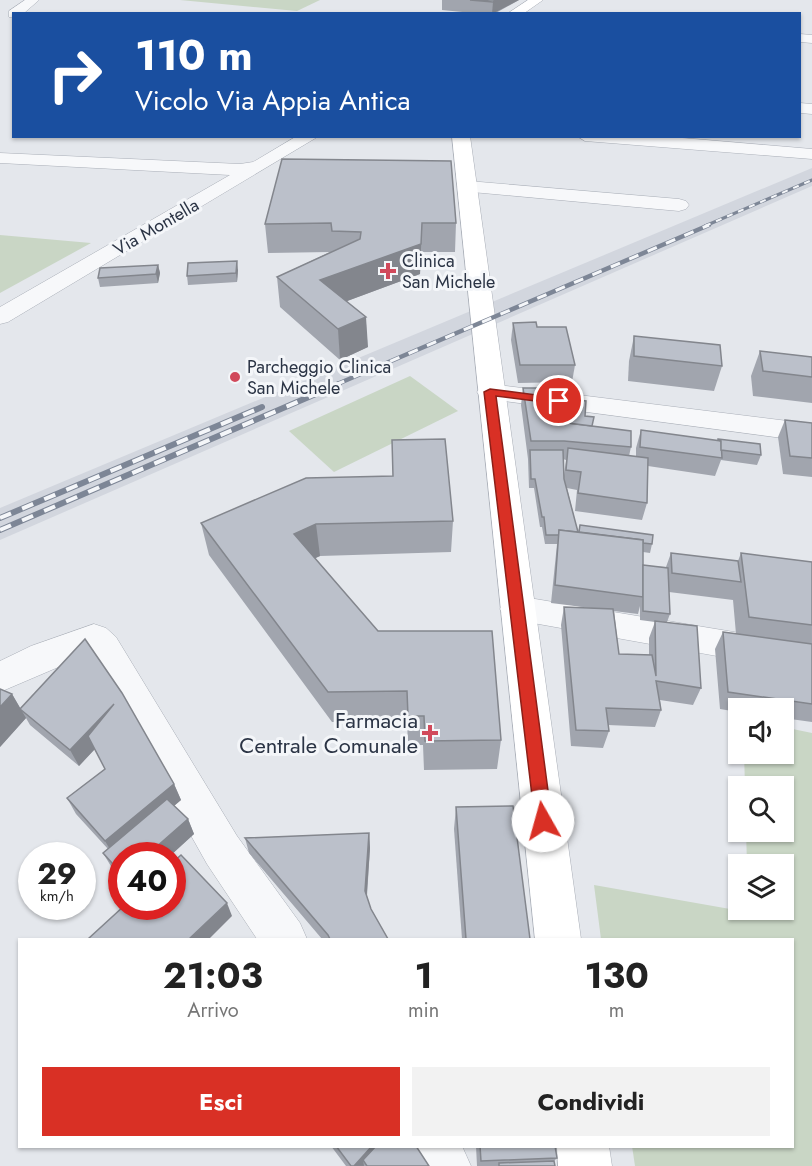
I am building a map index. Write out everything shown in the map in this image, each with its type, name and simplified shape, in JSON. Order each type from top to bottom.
[{"type":"street","points":[[17,12],[33,0]]},
{"type":"street","points":[[516,12],[537,0]]},
{"type":"street","name":"Via Montella","points":[[0,317],[308,138]]},
{"type":"street","points":[[461,138],[490,392],[558,938]]},
{"type":"street","points":[[610,138],[812,154]]},
{"type":"street","points":[[0,157],[29,142]]},
{"type":"street","points":[[0,157],[240,170],[263,165]]},
{"type":"street","points":[[212,194],[222,176],[217,169]]},
{"type":"street","points":[[468,187],[679,205]]},
{"type":"street","points":[[490,392],[812,433]]},
{"type":"street","points":[[517,609],[812,658]]},
{"type":"street","points":[[0,677],[44,656],[94,638],[104,647],[222,850],[283,938]]},
{"type":"street","points":[[430,1148],[444,1166]]},
{"type":"street","points":[[583,1148],[585,1166]]},
{"type":"shaded area","points":[[812,168],[812,186],[0,540],[0,508]]},
{"type":"green space","points":[[180,0],[320,0],[297,11]]},
{"type":"green space","points":[[0,235],[91,243],[0,293]]},
{"type":"green space","points":[[410,376],[458,411],[334,472],[289,431]]},
{"type":"green space","points":[[794,729],[812,733],[812,1166],[635,1166],[632,1148],[794,1148],[794,938],[601,938],[594,885],[728,909],[728,920],[794,920],[794,854],[747,854],[746,842],[794,842],[794,776],[745,776],[744,764],[794,764]]},
{"type":"building","points":[[470,0],[497,0],[493,2]]},
{"type":"building","points":[[282,159],[451,161],[456,223],[422,223],[421,244],[320,280],[366,317],[338,329],[277,277],[360,239],[361,232],[332,231],[331,223],[265,224]]},
{"type":"building","points":[[237,261],[236,273],[187,276],[188,263]]},
{"type":"building","points":[[158,265],[156,274],[98,278],[100,268]]},
{"type":"building","points":[[536,322],[537,327],[566,327],[575,365],[520,365],[513,323]]},
{"type":"building","points":[[634,336],[720,345],[722,366],[634,356]]},
{"type":"building","points":[[760,351],[812,357],[812,377],[763,371]]},
{"type":"building","points":[[523,388],[552,388],[560,422],[631,431],[631,447],[564,441],[531,441]]},
{"type":"building","points":[[554,397],[586,401],[585,416],[594,417],[592,426],[560,422]]},
{"type":"building","points":[[785,420],[812,423],[812,458],[790,456]]},
{"type":"building","points":[[641,430],[721,441],[722,458],[640,447]]},
{"type":"building","points":[[445,439],[453,521],[316,524],[294,534],[378,631],[492,631],[501,740],[425,741],[424,716],[408,716],[407,691],[328,692],[201,523],[306,478],[393,476],[392,440]]},
{"type":"building","points":[[718,439],[760,444],[761,455],[721,450],[721,441]]},
{"type":"building","points":[[568,448],[648,458],[647,503],[578,493],[581,472],[566,470]]},
{"type":"building","points":[[530,450],[563,450],[564,479],[578,532],[559,530],[559,535],[546,535],[535,479],[531,479]]},
{"type":"building","points":[[580,525],[653,535],[652,544],[643,543],[643,540],[579,532]]},
{"type":"building","points":[[559,530],[643,540],[643,597],[555,585]]},
{"type":"building","points":[[671,553],[738,561],[741,582],[672,573]]},
{"type":"building","points":[[741,553],[812,562],[812,625],[749,617]]},
{"type":"building","points":[[643,565],[668,568],[670,614],[643,611]]},
{"type":"building","points":[[564,607],[613,609],[619,654],[652,655],[656,676],[655,621],[697,626],[701,688],[656,681],[661,710],[606,708],[609,731],[576,730]]},
{"type":"building","points":[[723,632],[812,644],[812,704],[794,701],[794,698],[770,698],[728,692]]},
{"type":"building","points":[[85,639],[122,693],[174,784],[105,841],[67,798],[105,769],[88,736],[114,704],[70,750],[20,709]]},
{"type":"building","points":[[0,689],[12,694],[0,707]]},
{"type":"building","points":[[167,799],[188,819],[162,842],[116,842]]},
{"type":"building","points":[[513,806],[530,938],[466,938],[456,807]]},
{"type":"building","points":[[369,833],[365,891],[371,909],[387,938],[330,938],[245,838]]},
{"type":"building","points":[[108,849],[108,859],[103,853]]},
{"type":"building","points":[[186,860],[227,903],[190,938],[89,938],[109,920],[186,920]]},
{"type":"building","points":[[338,1148],[370,1148],[354,1166],[351,1166]]},
{"type":"building","points":[[374,1148],[417,1148],[429,1166],[367,1166],[363,1160]]},
{"type":"building","points":[[480,1148],[555,1148],[557,1158],[481,1161]]},
{"type":"building","points":[[554,1161],[555,1166],[499,1166],[499,1163]]},
{"type":"railway","points":[[705,226],[812,180]]},
{"type":"railway","points":[[335,385],[709,225]]},
{"type":"railway","points":[[0,530],[339,384]]},
{"type":"railway","points":[[0,518],[262,407]]},
{"type":"place","name":"Clinica San Michele","points":[[388,271]]},
{"type":"place","name":"Parcheggio Clinica San Michele","points":[[235,377]]},
{"type":"place","name":"Farmacia Centrale Comunale","points":[[430,733]]},
{"type":"route","points":[[543,821],[490,392],[559,401]]}]
